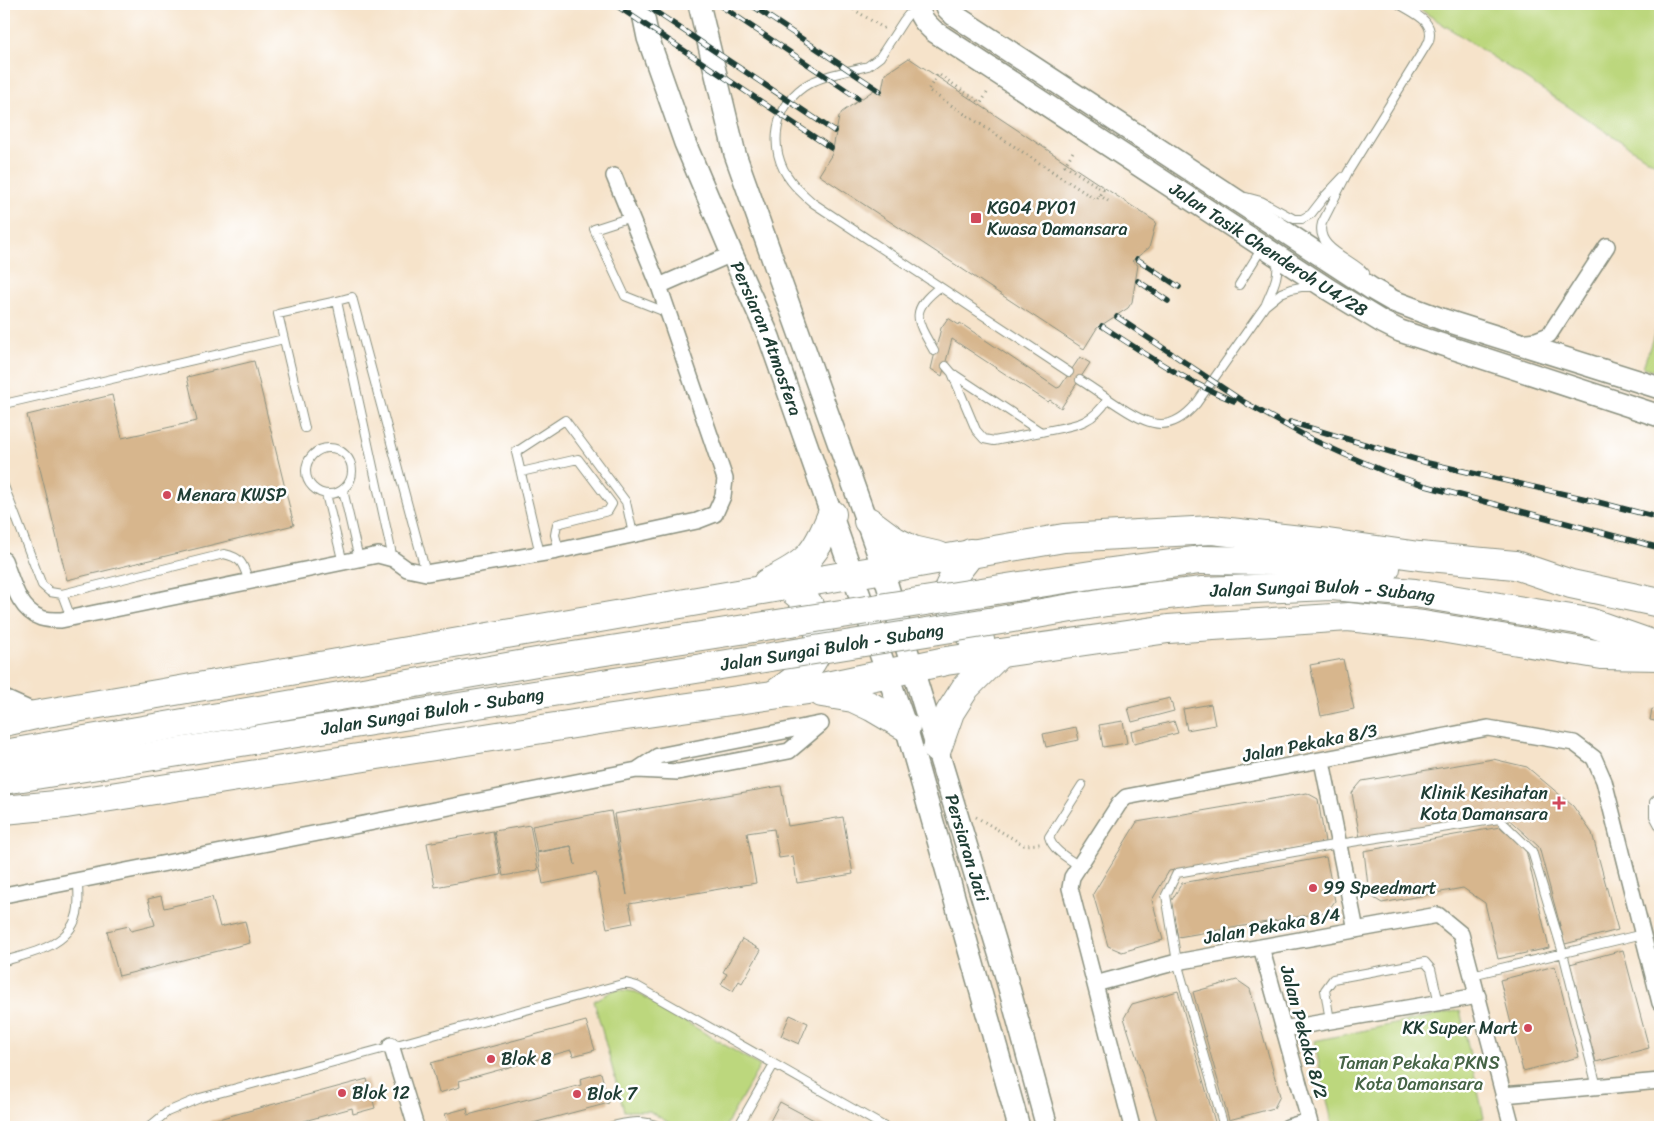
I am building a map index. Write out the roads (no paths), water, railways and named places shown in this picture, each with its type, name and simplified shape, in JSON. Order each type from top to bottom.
[{"type":"highway","points":[[746,594],[790,572],[806,561],[822,540],[832,514]]},
{"type":"highway","points":[[868,521],[895,541],[913,550],[959,556],[956,571],[949,587],[952,610],[969,634],[1000,653],[966,687],[950,712],[937,749]]},
{"type":"highway","name":"Jalan Sungai Buloh - Subang","points":[[4,722],[35,715],[1064,538],[1212,530],[1328,542],[1419,556],[1515,565],[1572,584]]},
{"type":"highway","name":"Jalan Sungai Buloh - Subang","points":[[4,754],[554,659],[1200,560],[1288,561],[1537,578],[1660,604]]},
{"type":"highway","points":[[773,696],[796,679],[813,661],[819,644],[820,624],[811,607],[788,586]]},
{"type":"highway","name":"Jalan Sungai Buloh - Subang","points":[[4,780],[1106,602],[1203,591],[1331,586],[1415,594],[1589,622],[1660,647]]},
{"type":"highway","name":"Jalan Sungai Buloh - Subang","points":[[4,810],[66,804],[612,718],[773,696],[1000,653],[1168,629],[1348,617],[1424,625],[1602,655],[1660,656]]},
{"type":"highway","name":"Jalan Sungai Buloh - Subang","points":[[808,690],[853,698],[906,727]]},
{"type":"main road","name":"Persiaran Atmosfera","points":[[641,4],[648,38],[685,143],[769,337],[854,575],[900,671]]},
{"type":"main road","name":"Persiaran Atmosfera","points":[[699,4],[735,154],[868,521],[882,569]]},
{"type":"main road","points":[[918,7],[939,4]]},
{"type":"main road","name":"Jalan Tasik Chenderoh U4/28","points":[[946,4],[954,15],[1393,301],[1444,320],[1660,388]]},
{"type":"main road","name":"Jalan Tasik Chenderoh U4/28","points":[[918,7],[922,18],[935,32],[1267,250],[1382,322],[1400,330],[1660,416]]},
{"type":"main road","name":"Persiaran Jati","points":[[882,569],[900,671],[906,727],[1019,1127]]},
{"type":"main road","name":"Persiaran Jati","points":[[900,671],[937,749],[1005,973],[1047,1127]]},
{"type":"main road","points":[[4,701],[35,715]]},
{"type":"street","points":[[4,560],[21,602],[30,612],[42,619],[61,620],[378,555],[392,559],[406,569],[426,573],[540,554],[697,521],[715,514],[723,496],[725,479],[659,286],[614,176]]},
{"type":"street","points":[[1516,343],[1536,340],[1548,335],[1607,246]]},
{"type":"street","points":[[659,286],[732,254]]},
{"type":"street","points":[[1548,335],[1555,348],[1566,359]]},
{"type":"street","points":[[4,895],[638,770],[678,772],[789,751],[821,724],[658,756],[638,770]]},
{"type":"street","name":"Jalan Pekaka 8/3","points":[[1132,1127],[1070,888],[1072,877],[1119,804],[1126,797],[1488,728],[1574,743],[1594,758],[1604,781],[1660,1003]]},
{"type":"street","points":[[1322,761],[1356,930]]},
{"type":"street","name":"Jalan Pekaka 8/4","points":[[1095,984],[1177,962],[1438,915],[1461,934],[1512,1127]]},
{"type":"street","name":"Jalan Pekaka 8/2","points":[[1261,947],[1310,1124]]},
{"type":"street","points":[[1284,1029],[1478,996]]},
{"type":"street","points":[[391,1045],[416,1127]]},
{"type":"street","points":[[1503,1096],[1660,1081]]},
{"type":"street","points":[[1288,1127],[1310,1124]]},
{"type":"lane","points":[[1372,289],[1364,271],[1331,248],[1320,231],[1322,223],[1348,172],[1429,41],[1430,27],[1425,21],[1399,4]]},
{"type":"lane","points":[[918,7],[908,16],[880,57],[868,66],[808,84],[786,104],[778,122],[776,134],[782,168],[790,181],[813,203],[1069,372]]},
{"type":"lane","points":[[1232,197],[1249,197],[1261,201],[1294,219],[1302,220],[1311,214],[1324,196],[1348,172]]},
{"type":"lane","points":[[631,217],[594,230],[625,296],[668,313]]},
{"type":"lane","points":[[1239,285],[1267,250],[1277,262],[1278,268],[1265,306]]},
{"type":"lane","points":[[934,351],[920,326],[918,318],[920,308],[925,299],[940,287]]},
{"type":"lane","points":[[1080,380],[1148,422],[1165,424],[1179,419],[1196,404],[1265,306],[1281,293],[1311,287],[1331,291]]},
{"type":"lane","points":[[305,428],[278,314],[352,297],[426,573]]},
{"type":"lane","points":[[337,301],[392,559]]},
{"type":"lane","points":[[4,404],[284,339]]},
{"type":"lane","points":[[946,366],[952,373],[1041,432]]},
{"type":"lane","points":[[952,373],[976,430],[984,438],[994,441],[1087,421],[1095,415],[1108,399]]},
{"type":"lane","points":[[540,554],[516,452],[565,420],[626,502],[633,534]]},
{"type":"lane","points":[[332,447],[340,450],[350,461],[353,469],[352,477],[349,484],[343,490],[338,493],[326,494],[312,486],[306,472],[307,464],[316,451],[332,447]]},
{"type":"lane","points":[[521,472],[578,459],[612,504],[608,512],[556,524],[555,535],[559,550]]},
{"type":"lane","points":[[4,486],[42,585],[50,592],[62,594],[224,554],[233,556],[241,561],[250,582]]},
{"type":"lane","points":[[343,490],[359,559]]},
{"type":"lane","points":[[326,494],[343,562]]},
{"type":"lane","points":[[62,594],[71,618]]},
{"type":"lane","points":[[1079,866],[1058,851],[1051,843],[1049,837],[1082,786]]},
{"type":"lane","points":[[1660,796],[1654,802],[1654,816],[1660,827]]},
{"type":"lane","points":[[1224,1127],[1177,962],[1166,895],[1177,873],[1339,844],[1499,819],[1532,851],[1563,953],[1597,1087]]},
{"type":"lane","points":[[4,961],[44,950],[61,940],[73,923],[78,909],[78,880]]},
{"type":"lane","points":[[1472,975],[1643,934]]},
{"type":"lane","points":[[1330,1021],[1325,990],[1333,979],[1425,962],[1431,968],[1438,1003]]},
{"type":"lane","points":[[149,1127],[166,1112],[200,1098],[626,983],[638,986],[885,1127]]},
{"type":"lane","points":[[738,1127],[774,1064]]},
{"type":"lane","points":[[609,1127],[628,1122],[651,1123],[660,1127]]},
{"type":"railway","points":[[614,4],[831,148]]},
{"type":"railway","points":[[644,4],[834,131]]},
{"type":"railway","points":[[718,4],[858,98]]},
{"type":"railway","points":[[750,4],[880,91]]},
{"type":"railway","points":[[1137,259],[1179,287]]},
{"type":"railway","points":[[1138,281],[1168,301]]},
{"type":"railway","points":[[1117,317],[1244,402],[1311,439],[1346,455],[1426,486],[1660,548]]},
{"type":"railway","points":[[1102,326],[1183,376],[1234,401]]},
{"type":"railway","points":[[1290,422],[1428,463],[1660,518]]},
{"type":"place","name":"KG04 PY01 Kwasa Damansara","points":[[976,218]]},
{"type":"place","name":"Menara KWSP","points":[[167,495]]},
{"type":"place","name":"Klinik Kesihatan Kota Damansara","points":[[1559,803]]},
{"type":"place","name":"99 Speedmart","points":[[1313,888]]},
{"type":"place","name":"KK Super Mart","points":[[1528,1028]]},
{"type":"place","name":"Blok 8","points":[[491,1059]]},
{"type":"place","name":"Blok 12","points":[[342,1093]]},
{"type":"place","name":"Blok 7","points":[[577,1094]]},
{"type":"park label","name":"Taman Pekaka PKNS Kota Damansara","points":[[1419,1073]]}]
